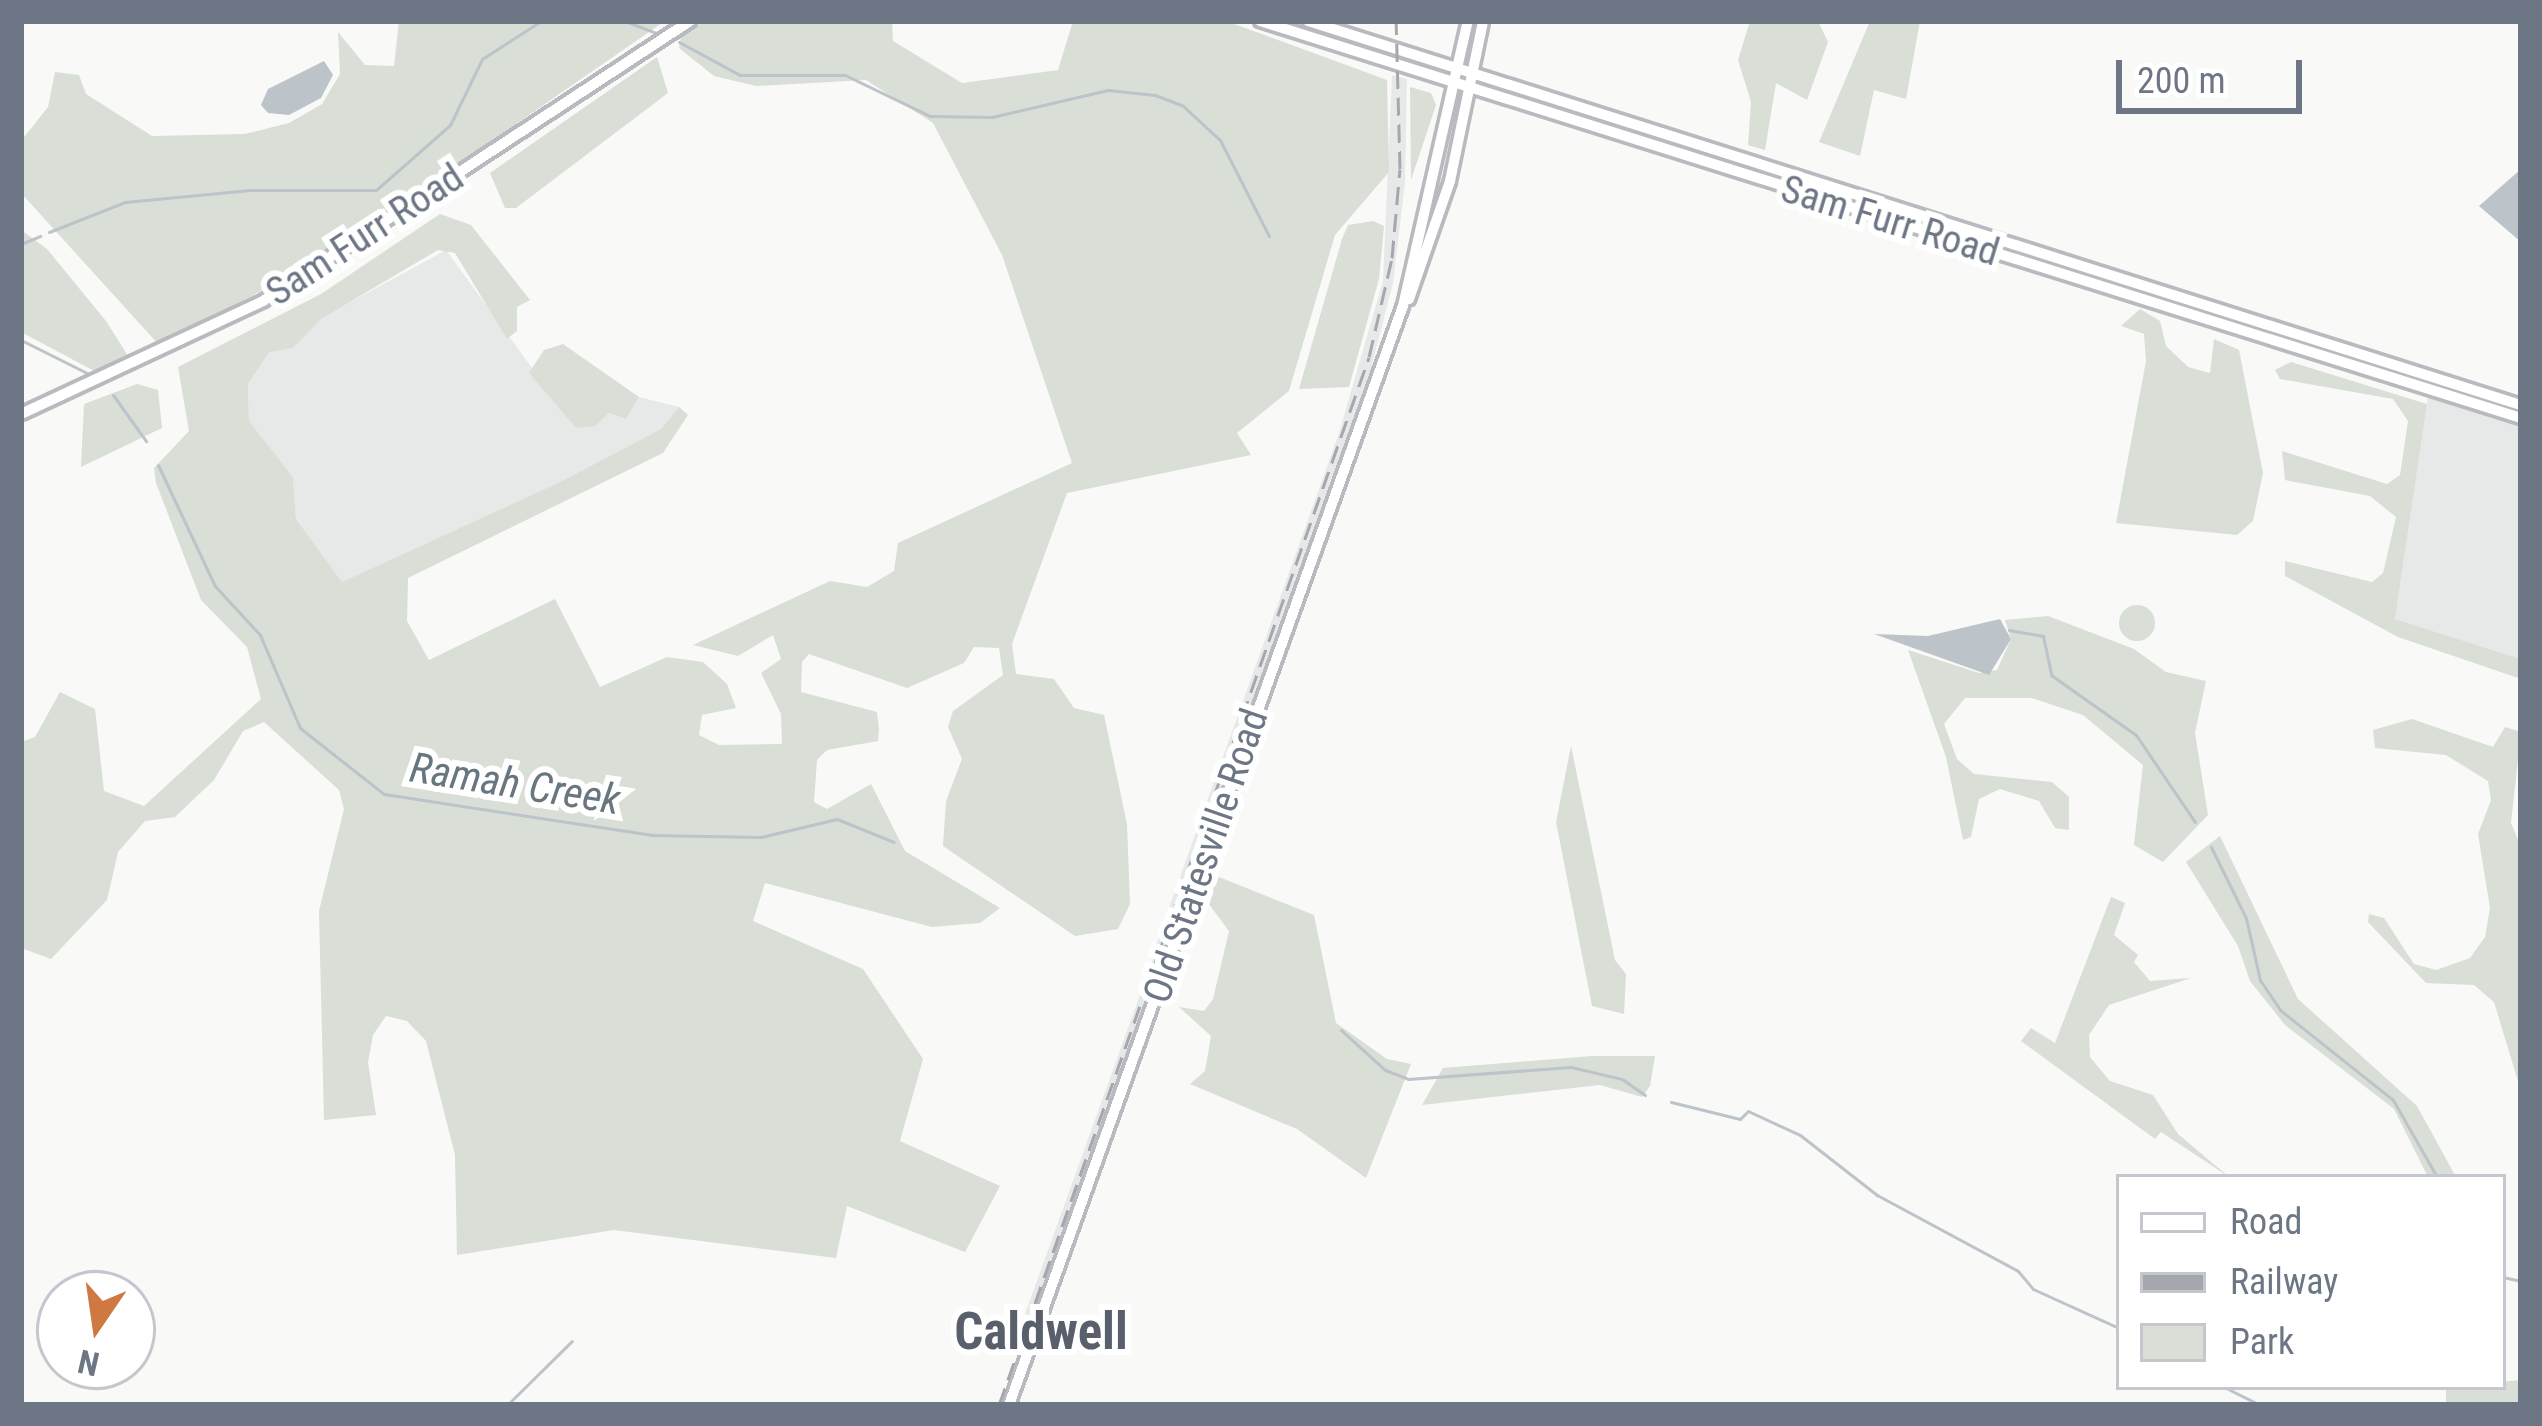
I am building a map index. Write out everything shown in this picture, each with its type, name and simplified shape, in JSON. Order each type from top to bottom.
[{"type":"main road","name":"Sam Furr Road","points":[[21,414],[263,301],[690,21]]},
{"type":"main road","name":"Sam Furr Road","points":[[1260,21],[1822,202],[2521,418]]},
{"type":"main road","name":"Sam Furr Road","points":[[1309,21],[1915,218],[2192,299],[2521,405]]},
{"type":"main road","name":"Old Statesville Road","points":[[1403,307],[1468,21]]},
{"type":"main road","name":"Old Statesville Road","points":[[1009,1405],[1403,307],[1438,226],[1483,21]]},
{"type":"main road","points":[[1822,202],[1915,218]]},
{"type":"main road","points":[[2065,274],[2192,299]]},
{"type":"main road","points":[[2263,336],[2379,359]]},
{"type":"shaded area","points":[[324,61],[333,75],[321,98],[289,115],[268,113],[261,105],[268,89]]},
{"type":"shaded area","points":[[1392,75],[1407,79],[1405,183],[1393,283],[1368,380],[1163,952],[1155,950],[1339,433],[1383,281]]},
{"type":"shaded area","points":[[2521,169],[2521,242],[2479,206]]},
{"type":"shaded area","points":[[446,250],[576,428],[609,413],[626,419],[639,397],[679,407],[661,429],[560,482],[342,582],[296,519],[293,477],[249,421],[248,384],[269,351],[293,348],[321,318]]},
{"type":"shaded area","points":[[2429,389],[2521,419],[2521,659],[2395,619]]},
{"type":"shaded area","points":[[2000,619],[2011,639],[1989,675],[1874,634],[1928,636]]},
{"type":"shaded area","points":[[1154,956],[1160,958],[1034,1317],[1025,1314]]},
{"type":"green space","points":[[399,21],[665,21],[325,256],[160,346],[21,193],[21,141],[48,107],[55,72],[79,75],[86,94],[152,136],[245,134],[289,123],[322,104],[340,74],[338,32],[365,65],[394,66]]},
{"type":"green space","points":[[705,21],[892,21],[893,41],[962,83],[1058,70],[1073,21],[1226,21],[1387,80],[1389,172],[1335,235],[1289,391],[1237,433],[1251,455],[1067,493],[1012,644],[1016,674],[1054,679],[1074,708],[1104,715],[1127,824],[1130,904],[1118,929],[1075,936],[943,846],[946,801],[962,759],[948,727],[953,711],[1003,675],[999,648],[974,647],[964,663],[907,688],[809,654],[802,662],[801,692],[877,712],[879,729],[878,741],[827,750],[817,760],[814,802],[827,809],[871,784],[905,851],[1000,908],[980,923],[932,927],[765,883],[753,921],[863,969],[923,1059],[900,1141],[1000,1186],[965,1252],[847,1206],[836,1258],[614,1230],[457,1255],[455,1155],[426,1041],[407,1021],[386,1016],[373,1035],[368,1062],[376,1115],[324,1120],[319,911],[344,809],[339,790],[264,722],[243,731],[214,780],[175,817],[145,821],[118,852],[107,900],[51,959],[21,948],[21,742],[35,737],[60,692],[95,709],[104,791],[144,806],[261,699],[247,647],[201,600],[156,483],[154,468],[189,431],[178,367],[321,294],[440,214],[471,225],[530,300],[517,307],[517,331],[507,339],[455,253],[438,250],[321,319],[293,348],[269,352],[248,384],[249,421],[293,477],[296,519],[342,582],[560,482],[661,429],[679,407],[688,415],[663,453],[408,578],[407,621],[429,660],[555,599],[600,687],[667,657],[703,662],[727,684],[736,708],[702,715],[699,735],[719,745],[782,744],[781,714],[761,673],[781,659],[773,635],[738,656],[693,645],[830,581],[867,587],[894,571],[898,543],[1072,463],[1002,255],[933,123],[866,80],[756,86],[714,76],[679,48],[681,36]]},
{"type":"green space","points":[[1750,21],[1818,21],[1828,42],[1807,100],[1776,83],[1765,150],[1748,145],[1751,102],[1738,60]]},
{"type":"green space","points":[[1870,21],[1920,21],[1906,99],[1874,90],[1860,156],[1819,142]]},
{"type":"green space","points":[[657,57],[668,93],[516,208],[505,208],[490,173]]},
{"type":"green space","points":[[1410,87],[1431,93],[1436,105],[1411,180]]},
{"type":"green space","points":[[1373,221],[1384,226],[1379,279],[1349,387],[1299,389],[1348,225]]},
{"type":"green space","points":[[21,230],[47,249],[106,321],[128,356],[124,363],[98,373],[21,332]]},
{"type":"green space","points":[[2140,309],[2160,321],[2166,346],[2188,367],[2210,373],[2214,339],[2239,350],[2263,473],[2253,521],[2237,535],[2116,523],[2146,361],[2144,334],[2121,326]]},
{"type":"green space","points":[[563,344],[639,397],[626,419],[609,413],[595,426],[576,428],[529,373],[544,350]]},
{"type":"green space","points":[[2291,362],[2427,404],[2395,619],[2521,659],[2521,679],[2398,637],[2285,576],[2285,561],[2372,582],[2383,573],[2396,517],[2370,496],[2285,480],[2282,451],[2387,484],[2400,475],[2408,421],[2393,399],[2280,379],[2275,370]]},
{"type":"green space","points":[[137,384],[158,390],[162,428],[81,467],[84,404]]},
{"type":"green space","points":[[2137,605],[2150,610],[2155,623],[2150,636],[2137,641],[2124,636],[2119,623],[2124,610]]},
{"type":"green space","points":[[2048,616],[2134,649],[2166,672],[2206,681],[2195,733],[2208,815],[2163,862],[2134,845],[2143,765],[2083,715],[2032,698],[1965,698],[1944,724],[1957,759],[1974,774],[2052,782],[2069,797],[2069,830],[2055,828],[2039,801],[2000,789],[1979,799],[1971,837],[1963,840],[1946,757],[1908,650],[1979,673],[1997,670],[2011,639],[2005,620]]},
{"type":"green space","points":[[2412,719],[2493,747],[2505,727],[2521,732],[2511,823],[2521,847],[2521,1091],[2494,1002],[2474,985],[2426,983],[2368,922],[2369,914],[2384,918],[2414,964],[2436,970],[2470,958],[2485,937],[2490,908],[2478,834],[2491,800],[2488,781],[2446,755],[2375,748],[2373,730]]},
{"type":"green space","points":[[1571,746],[1615,960],[1626,974],[1624,1014],[1592,1006],[1556,822]]},
{"type":"green space","points":[[2220,836],[2298,999],[2417,1106],[2454,1174],[2426,1174],[2394,1109],[2285,1025],[2250,981],[2238,946],[2186,862]]},
{"type":"green space","points":[[1219,877],[1314,915],[1336,1023],[1387,1059],[1411,1064],[1366,1178],[1297,1129],[1190,1084],[1205,1071],[1211,1036],[1179,1007],[1204,1011],[1213,999],[1229,931],[1205,899]]},
{"type":"green space","points":[[2111,897],[2125,903],[2114,935],[2138,955],[2134,962],[2150,981],[2191,978],[2109,1005],[2089,1035],[2090,1057],[2110,1081],[2153,1095],[2178,1134],[2225,1174],[2161,1132],[2155,1139],[2021,1041],[2031,1028],[2055,1043]]},
{"type":"green space","points":[[1655,1056],[1650,1086],[1642,1097],[1600,1085],[1422,1105],[1443,1068]]},
{"type":"green space","points":[[2521,1380],[2521,1405],[2446,1405],[2446,1390],[2506,1390],[2506,1381]]},
{"type":"waterway","points":[[49,232],[125,202],[250,190],[376,190],[450,125],[482,59],[541,21]]},
{"type":"waterway","points":[[625,21],[656,33]]},
{"type":"waterway","points":[[679,42],[740,75],[845,75],[930,116],[992,117],[1108,90],[1155,95],[1183,106],[1220,140],[1269,236]]},
{"type":"waterway","points":[[21,244],[40,236]]},
{"type":"waterway","name":"Ramah Creek","points":[[21,340],[89,374]]},
{"type":"waterway","name":"Ramah Creek","points":[[113,395],[146,441]]},
{"type":"waterway","name":"Ramah Creek","points":[[158,465],[215,586],[260,635],[300,728],[384,794],[651,835],[761,837],[837,819],[894,842]]},
{"type":"waterway","points":[[2009,630],[2043,636],[2051,675],[2136,735],[2195,822]]},
{"type":"waterway","points":[[2211,847],[2246,918],[2260,980],[2280,1010],[2393,1100],[2435,1174]]},
{"type":"waterway","points":[[1341,1030],[1385,1070],[1408,1079],[1571,1067],[1622,1079],[1645,1095]]},
{"type":"waterway","points":[[1671,1102],[1740,1119],[1748,1111],[1800,1135],[1877,1195],[2018,1271],[2033,1289],[2116,1327]]},
{"type":"waterway","points":[[2506,1278],[2521,1281]]},
{"type":"waterway","points":[[507,1405],[572,1341]]},
{"type":"waterway","points":[[2230,1390],[2260,1405]]},
{"type":"railway","points":[[999,1405],[1369,357],[1392,258],[1400,169],[1396,21]]},
{"type":"district","name":"Caldwell","points":[[1041,1332]]}]
